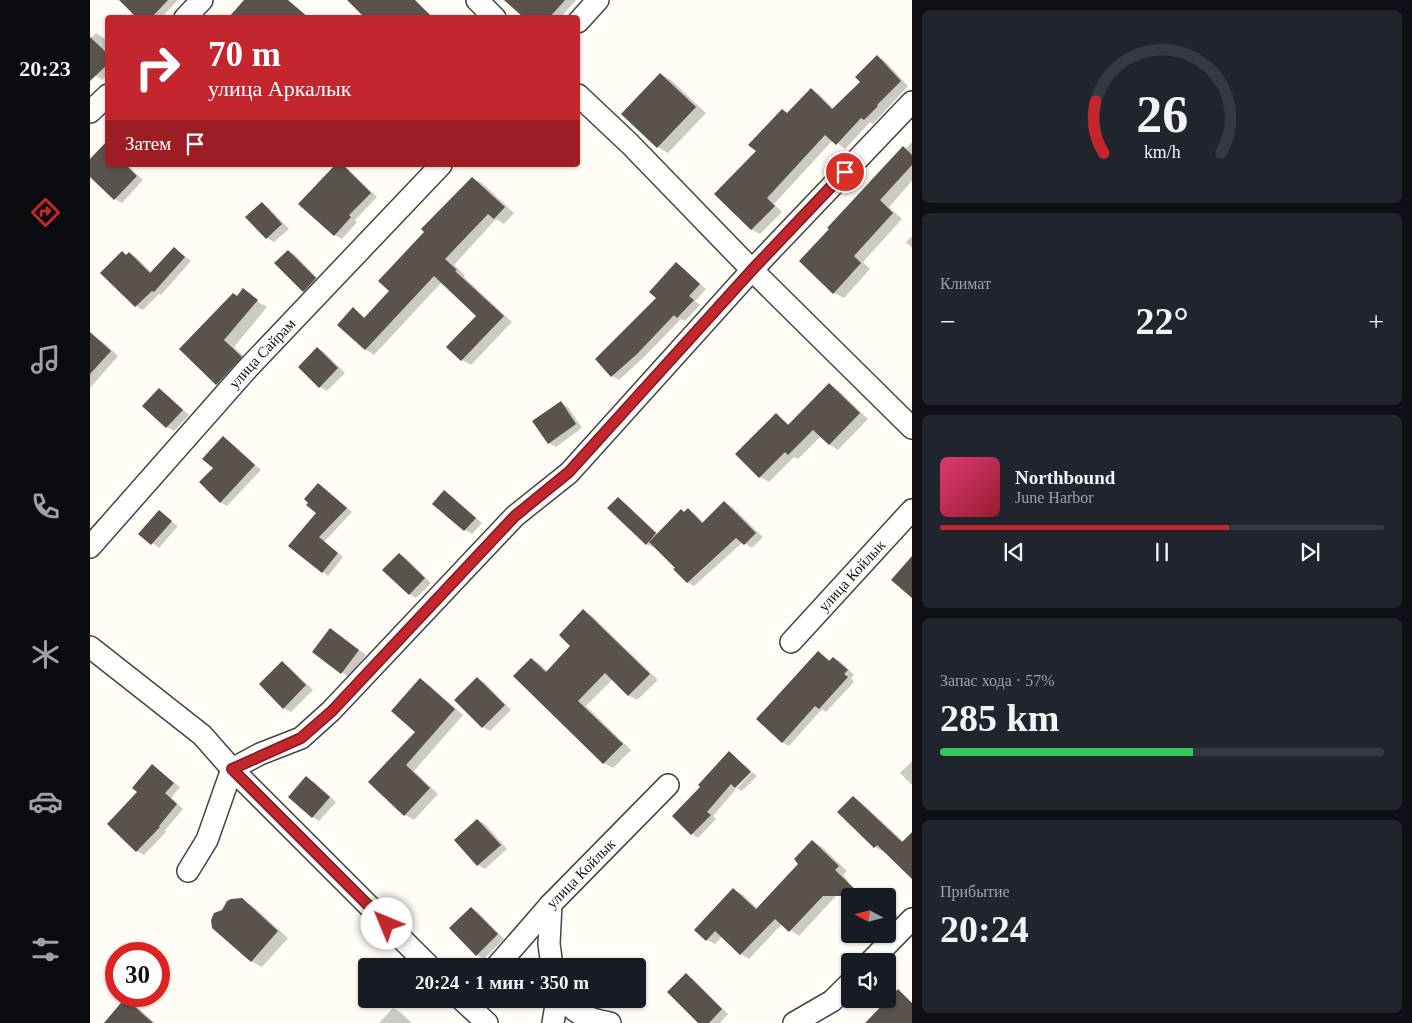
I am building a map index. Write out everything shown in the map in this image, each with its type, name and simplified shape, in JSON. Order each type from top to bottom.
[{"type":"street","points":[[188,15],[202,0]]},
{"type":"street","points":[[477,0],[492,15]]},
{"type":"street","points":[[580,20],[598,0]]},
{"type":"street","points":[[580,97],[630,144],[752,270],[912,428]]},
{"type":"street","points":[[90,112],[105,98]]},
{"type":"street","points":[[188,871],[207,840],[232,769],[301,738],[332,711],[515,516],[569,472],[752,270],[912,102]]},
{"type":"street","name":"улица Сайрам","points":[[90,547],[248,368],[438,167]]},
{"type":"street","name":"улица Койлык","points":[[791,642],[912,510]]},
{"type":"street","points":[[90,647],[202,735],[232,769],[421,958]]},
{"type":"street","name":"улица Койлык","points":[[504,958],[551,904],[668,785]]},
{"type":"street","points":[[551,904],[548,944],[551,958]]},
{"type":"street","points":[[879,953],[912,920]]},
{"type":"street","points":[[794,1023],[832,1001],[841,992]]},
{"type":"street","points":[[471,1008],[488,1023]]},
{"type":"street","points":[[553,1023],[556,1008]]},
{"type":"street","points":[[570,1008],[581,1021],[610,1023]]},
{"type":"building","points":[[119,0],[168,0],[154,15],[134,15]]},
{"type":"building","points":[[244,0],[288,0],[306,15],[231,15]]},
{"type":"building","points":[[347,0],[415,0],[430,15],[362,15]]},
{"type":"building","points":[[504,0],[565,0],[552,15],[521,15]]},
{"type":"building","points":[[90,37],[105,51],[105,67],[90,81]]},
{"type":"building","points":[[877,55],[901,81],[864,120],[861,118],[836,145],[825,135],[767,198],[775,206],[751,230],[714,194],[756,151],[748,145],[782,109],[787,113],[811,88],[832,109],[860,82],[855,77]]},
{"type":"building","points":[[660,73],[696,107],[657,148],[621,114]]},
{"type":"building","points":[[105,143],[105,167],[128,167],[137,176],[114,200],[90,177],[90,159]]},
{"type":"building","points":[[903,146],[912,155],[912,165],[880,200],[893,213],[854,256],[861,263],[833,294],[799,261]]},
{"type":"building","points":[[333,167],[345,167],[371,193],[349,215],[351,217],[334,236],[298,204]]},
{"type":"building","points":[[472,177],[505,207],[494,219],[488,214],[445,259],[457,270],[455,271],[504,316],[461,361],[446,347],[476,316],[434,276],[365,350],[337,325],[353,307],[364,318],[389,291],[378,281],[424,232],[421,229]]},
{"type":"building","points":[[262,202],[282,224],[266,239],[245,217]]},
{"type":"building","points":[[174,247],[185,257],[154,292],[152,291],[135,307],[100,273],[122,251],[126,255],[129,252],[150,273]]},
{"type":"building","points":[[288,250],[316,278],[303,292],[274,263]]},
{"type":"building","points":[[676,262],[700,284],[689,296],[694,300],[677,318],[674,315],[637,354],[611,377],[595,359],[656,298],[649,292]]},
{"type":"building","points":[[243,288],[258,300],[224,340],[242,357],[216,385],[179,349],[233,293],[237,296]]},
{"type":"building","points":[[90,332],[111,351],[90,374]]},
{"type":"building","points":[[317,347],[338,368],[319,388],[298,367]]},
{"type":"building","points":[[829,383],[860,413],[829,445],[813,430],[788,455],[785,452],[759,478],[735,454],[776,413],[788,425]]},
{"type":"building","points":[[159,388],[183,410],[166,428],[142,406]]},
{"type":"building","points":[[561,401],[576,424],[548,444],[532,421]]},
{"type":"building","points":[[223,436],[255,465],[220,503],[199,482],[213,468],[202,459]]},
{"type":"building","points":[[318,483],[347,508],[319,537],[338,553],[322,573],[288,546],[316,513],[306,505],[308,503],[304,499]]},
{"type":"building","points":[[444,490],[476,518],[464,531],[432,504]]},
{"type":"building","points":[[618,497],[656,533],[646,545],[607,508]]},
{"type":"building","points":[[724,501],[756,533],[744,545],[736,538],[687,583],[649,542],[681,509],[684,512],[688,508],[702,523]]},
{"type":"building","points":[[159,510],[172,521],[151,545],[138,534]]},
{"type":"building","points":[[399,553],[425,578],[409,595],[382,570]]},
{"type":"building","points":[[912,556],[912,598],[891,580]]},
{"type":"building","points":[[583,609],[650,674],[628,696],[605,673],[578,701],[623,744],[603,764],[513,676],[531,658],[546,672],[570,646],[559,635]]},
{"type":"building","points":[[330,628],[359,650],[341,674],[312,652]]},
{"type":"building","points":[[818,651],[829,661],[833,657],[848,670],[844,674],[848,677],[819,709],[815,706],[782,743],[756,719]]},
{"type":"building","points":[[282,661],[306,685],[283,709],[259,684]]},
{"type":"building","points":[[477,677],[505,705],[482,728],[454,700]]},
{"type":"building","points":[[420,678],[455,709],[406,765],[430,788],[404,816],[368,782],[415,732],[391,711]]},
{"type":"building","points":[[729,751],[751,772],[735,788],[731,784],[707,812],[711,815],[691,835],[672,816],[700,787],[698,785]]},
{"type":"building","points":[[152,764],[174,783],[165,793],[177,804],[160,827],[136,852],[107,824],[137,792],[132,788]]},
{"type":"building","points":[[306,776],[330,797],[312,818],[288,797]]},
{"type":"building","points":[[853,796],[902,842],[912,832],[912,879],[877,845],[874,848],[837,812]]},
{"type":"building","points":[[477,819],[501,845],[477,866],[454,840]]},
{"type":"building","points":[[812,840],[839,866],[835,870],[854,888],[841,888],[841,896],[823,896],[789,932],[775,919],[740,955],[715,931],[706,941],[694,930],[733,888],[756,909],[798,864],[794,859]]},
{"type":"building","points":[[242,898],[278,931],[251,962],[212,928],[211,920],[214,913],[222,910],[227,901]]},
{"type":"building","points":[[471,907],[498,934],[476,956],[449,928]]},
{"type":"building","points":[[686,973],[722,1009],[709,1023],[698,1023],[667,992]]},
{"type":"building","points":[[898,989],[912,1003],[912,1023],[865,1023],[880,1008],[896,1008],[896,991]]},
{"type":"building","points":[[117,1007],[135,1007],[153,1023],[104,1023]]},
{"type":"route","points":[[387,924],[232,769],[260,754],[301,738],[332,711],[515,516],[569,472],[752,270],[845,172]]}]
